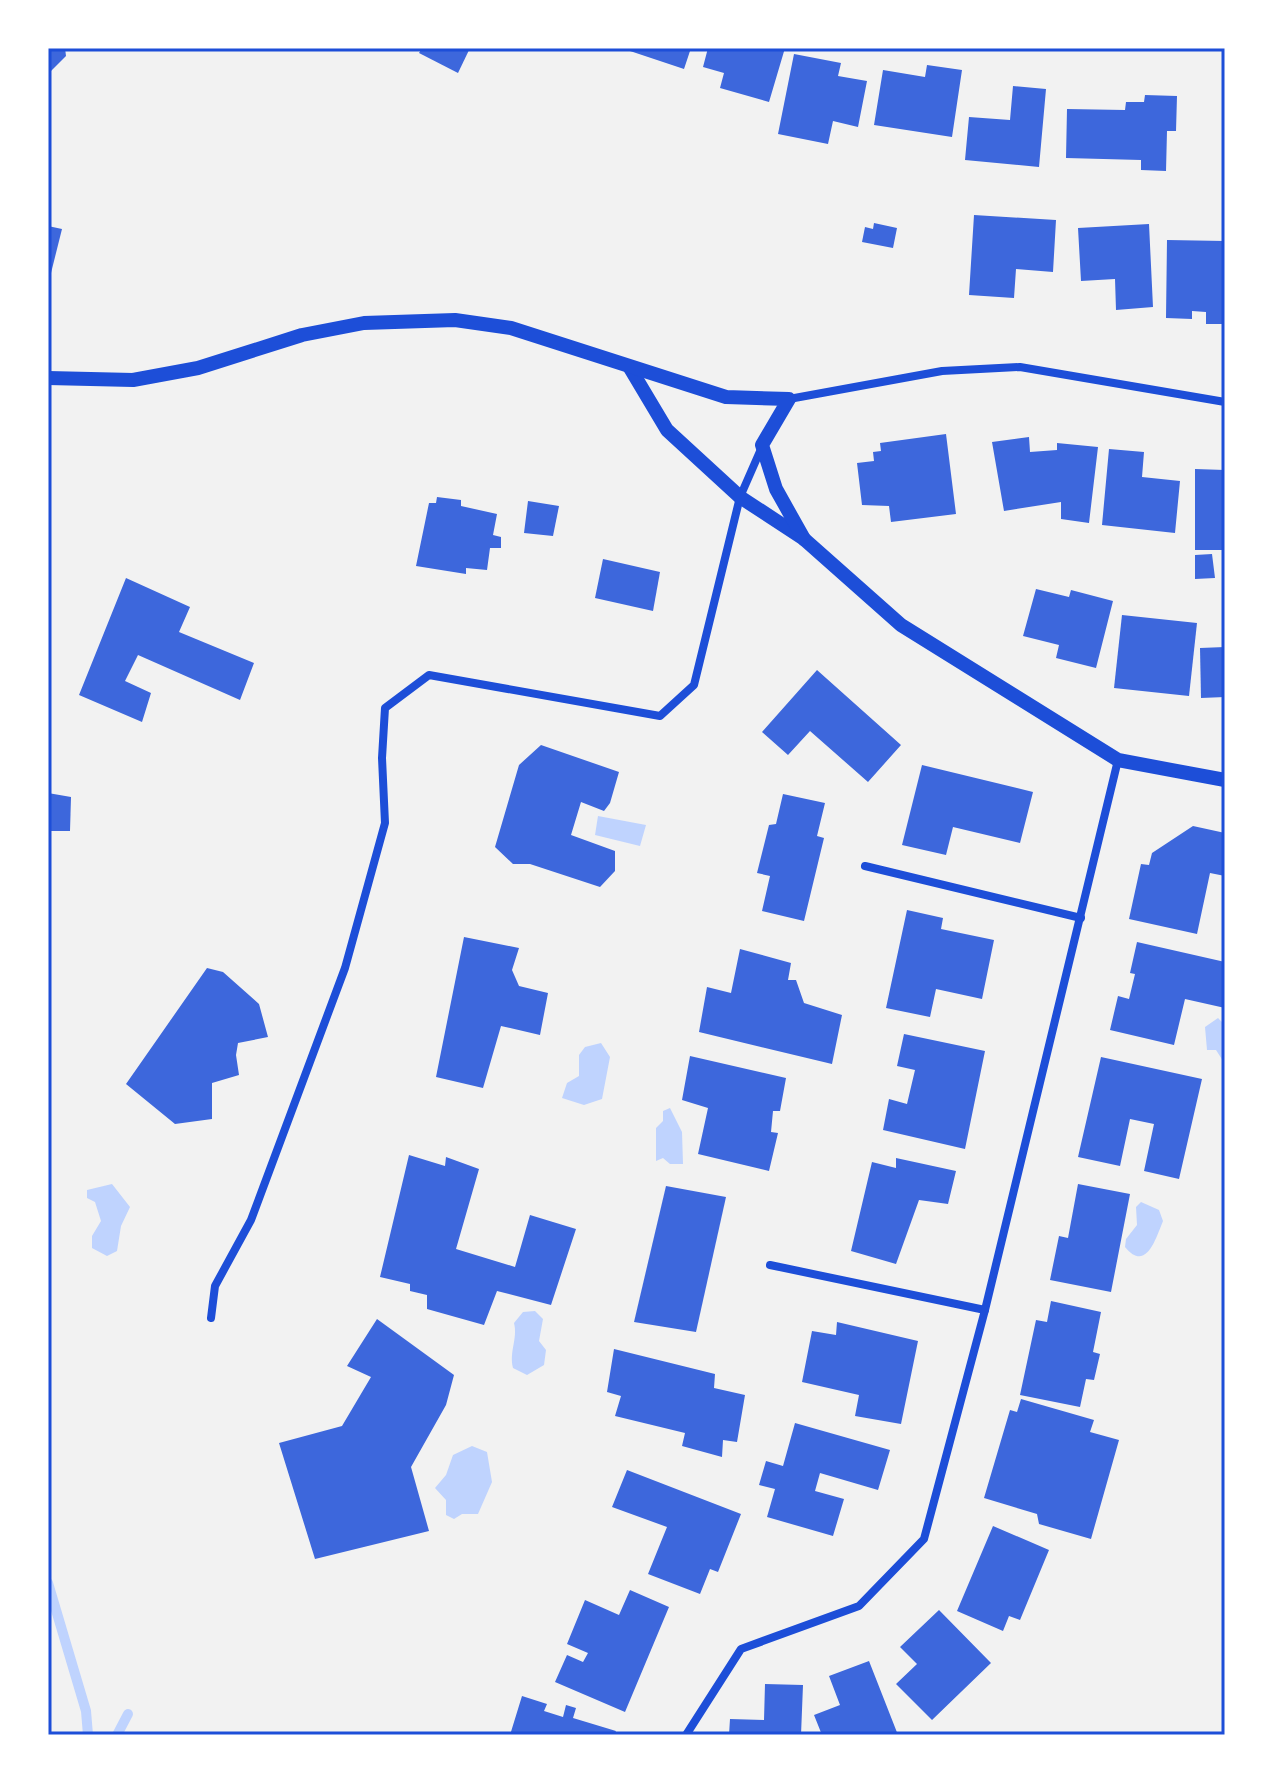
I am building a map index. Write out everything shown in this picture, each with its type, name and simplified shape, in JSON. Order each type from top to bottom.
[{"type":"street","points":[[48,378],[133,380],[198,368],[302,335],[364,323],[408,319],[455,320],[511,328],[726,397],[789,399],[942,371],[1020,367],[1225,402]]},
{"type":"street","points":[[630,368],[667,430],[740,497],[804,539],[901,625],[1118,760],[1225,780]]},
{"type":"street","points":[[211,1318],[215,1286],[251,1220],[345,968],[385,823],[382,758],[385,708],[429,675],[660,716],[694,685],[740,497],[762,445],[789,399]]},
{"type":"street","points":[[762,445],[776,489],[804,539]]},
{"type":"street","points":[[686,1735],[741,1649],[859,1606],[924,1539],[985,1310],[1118,760]]},
{"type":"street","points":[[865,866],[1081,918]]},
{"type":"street","points":[[770,1265],[985,1310]]},
{"type":"water","points":[[598,816],[646,825],[640,846],[595,835]]},
{"type":"water","points":[[1218,1018],[1225,1025],[1225,1064],[1216,1050],[1207,1050],[1205,1027]]},
{"type":"water","points":[[601,1043],[610,1057],[602,1099],[584,1105],[562,1098],[567,1083],[579,1076],[579,1055],[585,1047]]},
{"type":"water","points":[[670,1108],[682,1132],[683,1164],[670,1164],[663,1158],[656,1161],[656,1128],[663,1121],[663,1111]]},
{"type":"water","points":[[112,1184],[130,1207],[121,1226],[117,1251],[107,1256],[92,1248],[92,1236],[101,1221],[95,1202],[87,1198],[87,1190]]},
{"type":"water","points":[[1141,1202],[1159,1210],[1163,1221],[1149,1250],[1139,1256],[1125,1247],[1126,1239],[1137,1225],[1136,1207]]},
{"type":"water","points":[[535,1311],[543,1319],[539,1341],[546,1350],[544,1365],[527,1375],[513,1368],[514,1323],[523,1312]]},
{"type":"water","points":[[472,1446],[487,1452],[492,1482],[478,1514],[462,1514],[454,1519],[446,1515],[446,1500],[435,1488],[446,1475],[453,1455]]},
{"type":"building","points":[[48,48],[65,48],[66,56],[48,74]]},
{"type":"building","points":[[422,48],[470,48],[458,73],[419,53]]},
{"type":"building","points":[[621,48],[691,48],[684,69]]},
{"type":"building","points":[[708,48],[785,48],[769,102],[720,88],[724,73],[703,67]]},
{"type":"building","points":[[794,54],[841,63],[838,76],[867,81],[858,127],[833,121],[828,144],[778,134]]},
{"type":"building","points":[[927,65],[962,70],[952,137],[874,125],[883,70],[925,77]]},
{"type":"building","points":[[1013,86],[1046,89],[1039,167],[965,160],[969,117],[1010,120]]},
{"type":"building","points":[[1145,95],[1177,96],[1176,131],[1167,131],[1166,171],[1141,170],[1141,160],[1066,158],[1067,109],[1125,110],[1126,102],[1144,102]]},
{"type":"building","points":[[974,215],[1056,220],[1053,272],[1016,269],[1014,298],[969,295]]},
{"type":"building","points":[[874,223],[897,228],[893,248],[862,242],[865,227],[873,229]]},
{"type":"building","points":[[1149,224],[1153,307],[1116,310],[1115,279],[1081,281],[1078,228]]},
{"type":"building","points":[[48,226],[62,229],[49,281],[48,281]]},
{"type":"building","points":[[1167,240],[1225,241],[1225,324],[1206,324],[1206,312],[1192,311],[1192,319],[1166,318]]},
{"type":"building","points":[[946,434],[956,514],[891,522],[889,506],[862,505],[857,463],[874,461],[873,452],[881,451],[880,443]]},
{"type":"building","points":[[1029,437],[1030,452],[1057,450],[1057,443],[1098,447],[1089,523],[1061,519],[1061,502],[1004,511],[992,442]]},
{"type":"building","points":[[1109,449],[1144,452],[1142,477],[1180,481],[1175,533],[1102,525]]},
{"type":"building","points":[[1195,469],[1225,470],[1225,550],[1195,550]]},
{"type":"building","points":[[437,497],[461,500],[461,506],[497,514],[493,535],[501,537],[501,548],[490,548],[487,570],[466,568],[466,574],[416,566],[429,503],[436,503]]},
{"type":"building","points":[[528,501],[559,506],[553,536],[524,533]]},
{"type":"building","points":[[1212,554],[1215,578],[1195,579],[1195,555]]},
{"type":"building","points":[[603,559],[660,572],[653,611],[595,598]]},
{"type":"building","points":[[126,578],[190,607],[179,632],[254,663],[240,700],[138,655],[125,681],[151,693],[142,722],[79,695]]},
{"type":"building","points":[[1036,589],[1069,597],[1071,590],[1113,601],[1096,668],[1056,658],[1059,645],[1023,636]]},
{"type":"building","points":[[1122,615],[1197,623],[1189,696],[1114,688]]},
{"type":"building","points":[[1225,647],[1225,697],[1201,698],[1200,648]]},
{"type":"building","points":[[817,670],[901,745],[868,782],[810,731],[788,755],[762,732]]},
{"type":"building","points":[[541,745],[619,772],[610,803],[604,811],[581,802],[571,835],[615,851],[615,871],[600,887],[530,864],[513,864],[495,847],[519,765]]},
{"type":"building","points":[[922,765],[1033,792],[1020,843],[953,827],[946,855],[902,845]]},
{"type":"building","points":[[48,793],[71,797],[70,831],[48,831]]},
{"type":"building","points":[[783,794],[825,803],[817,836],[824,838],[804,921],[762,911],[770,876],[757,873],[769,825],[776,824]]},
{"type":"building","points":[[1193,826],[1225,833],[1225,876],[1210,873],[1197,934],[1129,919],[1141,864],[1149,865],[1152,853]]},
{"type":"building","points":[[907,910],[943,918],[941,929],[994,940],[982,999],[936,989],[930,1017],[886,1008]]},
{"type":"building","points":[[464,937],[519,948],[512,970],[519,986],[548,993],[540,1035],[501,1026],[483,1088],[436,1077]]},
{"type":"building","points":[[1137,942],[1225,962],[1225,1008],[1185,999],[1174,1045],[1110,1030],[1118,996],[1129,999],[1135,974],[1130,973]]},
{"type":"building","points":[[740,949],[791,963],[788,980],[796,980],[804,1003],[842,1015],[832,1064],[699,1032],[707,987],[731,993]]},
{"type":"building","points":[[207,968],[223,972],[259,1004],[268,1037],[238,1043],[239,1075],[212,1083],[212,1119],[175,1124],[126,1084]]},
{"type":"building","points":[[904,1034],[985,1051],[965,1149],[883,1130],[889,1099],[907,1104],[915,1070],[897,1066]]},
{"type":"building","points":[[690,1056],[786,1078],[780,1111],[773,1111],[771,1132],[778,1133],[769,1171],[698,1154],[708,1108],[682,1100]]},
{"type":"building","points":[[1101,1057],[1202,1079],[1179,1179],[1144,1171],[1154,1124],[1130,1119],[1120,1166],[1078,1157]]},
{"type":"building","points":[[409,1155],[445,1166],[446,1157],[479,1169],[456,1249],[515,1267],[530,1215],[576,1229],[551,1305],[497,1291],[484,1325],[427,1309],[427,1295],[410,1291],[410,1284],[380,1277]]},
{"type":"building","points":[[896,1158],[956,1171],[948,1204],[919,1200],[896,1264],[851,1251],[872,1162],[896,1168]]},
{"type":"building","points":[[1078,1184],[1130,1194],[1111,1292],[1050,1280],[1059,1236],[1068,1238]]},
{"type":"building","points":[[666,1186],[726,1197],[696,1332],[634,1322]]},
{"type":"building","points":[[1051,1301],[1101,1312],[1093,1352],[1100,1354],[1094,1380],[1086,1379],[1080,1407],[1020,1395],[1036,1320],[1047,1322]]},
{"type":"building","points":[[377,1319],[454,1375],[446,1405],[411,1467],[429,1531],[315,1559],[279,1443],[342,1426],[371,1377],[347,1366]]},
{"type":"building","points":[[837,1322],[918,1341],[901,1424],[855,1416],[859,1395],[802,1382],[812,1331],[836,1335]]},
{"type":"building","points":[[614,1349],[715,1374],[714,1388],[745,1395],[737,1442],[723,1440],[722,1457],[682,1446],[685,1433],[615,1416],[621,1396],[607,1392]]},
{"type":"building","points":[[1021,1399],[1094,1420],[1090,1432],[1119,1440],[1091,1539],[1039,1524],[1037,1514],[984,1498],[1010,1410],[1017,1412]]},
{"type":"building","points":[[795,1423],[890,1450],[878,1490],[820,1473],[815,1491],[844,1499],[833,1536],[767,1517],[775,1489],[759,1485],[766,1461],[783,1466]]},
{"type":"building","points":[[627,1470],[741,1514],[718,1572],[710,1569],[700,1594],[648,1574],[667,1527],[612,1507]]},
{"type":"building","points":[[993,1526],[1049,1550],[1020,1620],[1009,1616],[1003,1631],[957,1611]]},
{"type":"building","points":[[630,1590],[669,1607],[625,1712],[555,1682],[567,1655],[583,1662],[588,1653],[567,1644],[585,1600],[619,1615]]},
{"type":"building","points":[[939,1610],[991,1663],[932,1720],[896,1684],[917,1664],[900,1647]]},
{"type":"building","points":[[869,1661],[898,1735],[822,1735],[814,1715],[840,1705],[829,1676]]},
{"type":"building","points":[[765,1684],[803,1685],[801,1735],[729,1735],[730,1719],[764,1720]]},
{"type":"building","points":[[522,1696],[547,1704],[544,1711],[563,1717],[566,1705],[576,1708],[573,1718],[616,1731],[614,1735],[510,1735]]},
{"type":"waterway","points":[[48,1583],[86,1711],[88,1735]]},
{"type":"waterway","points":[[117,1735],[128,1714]]}]
